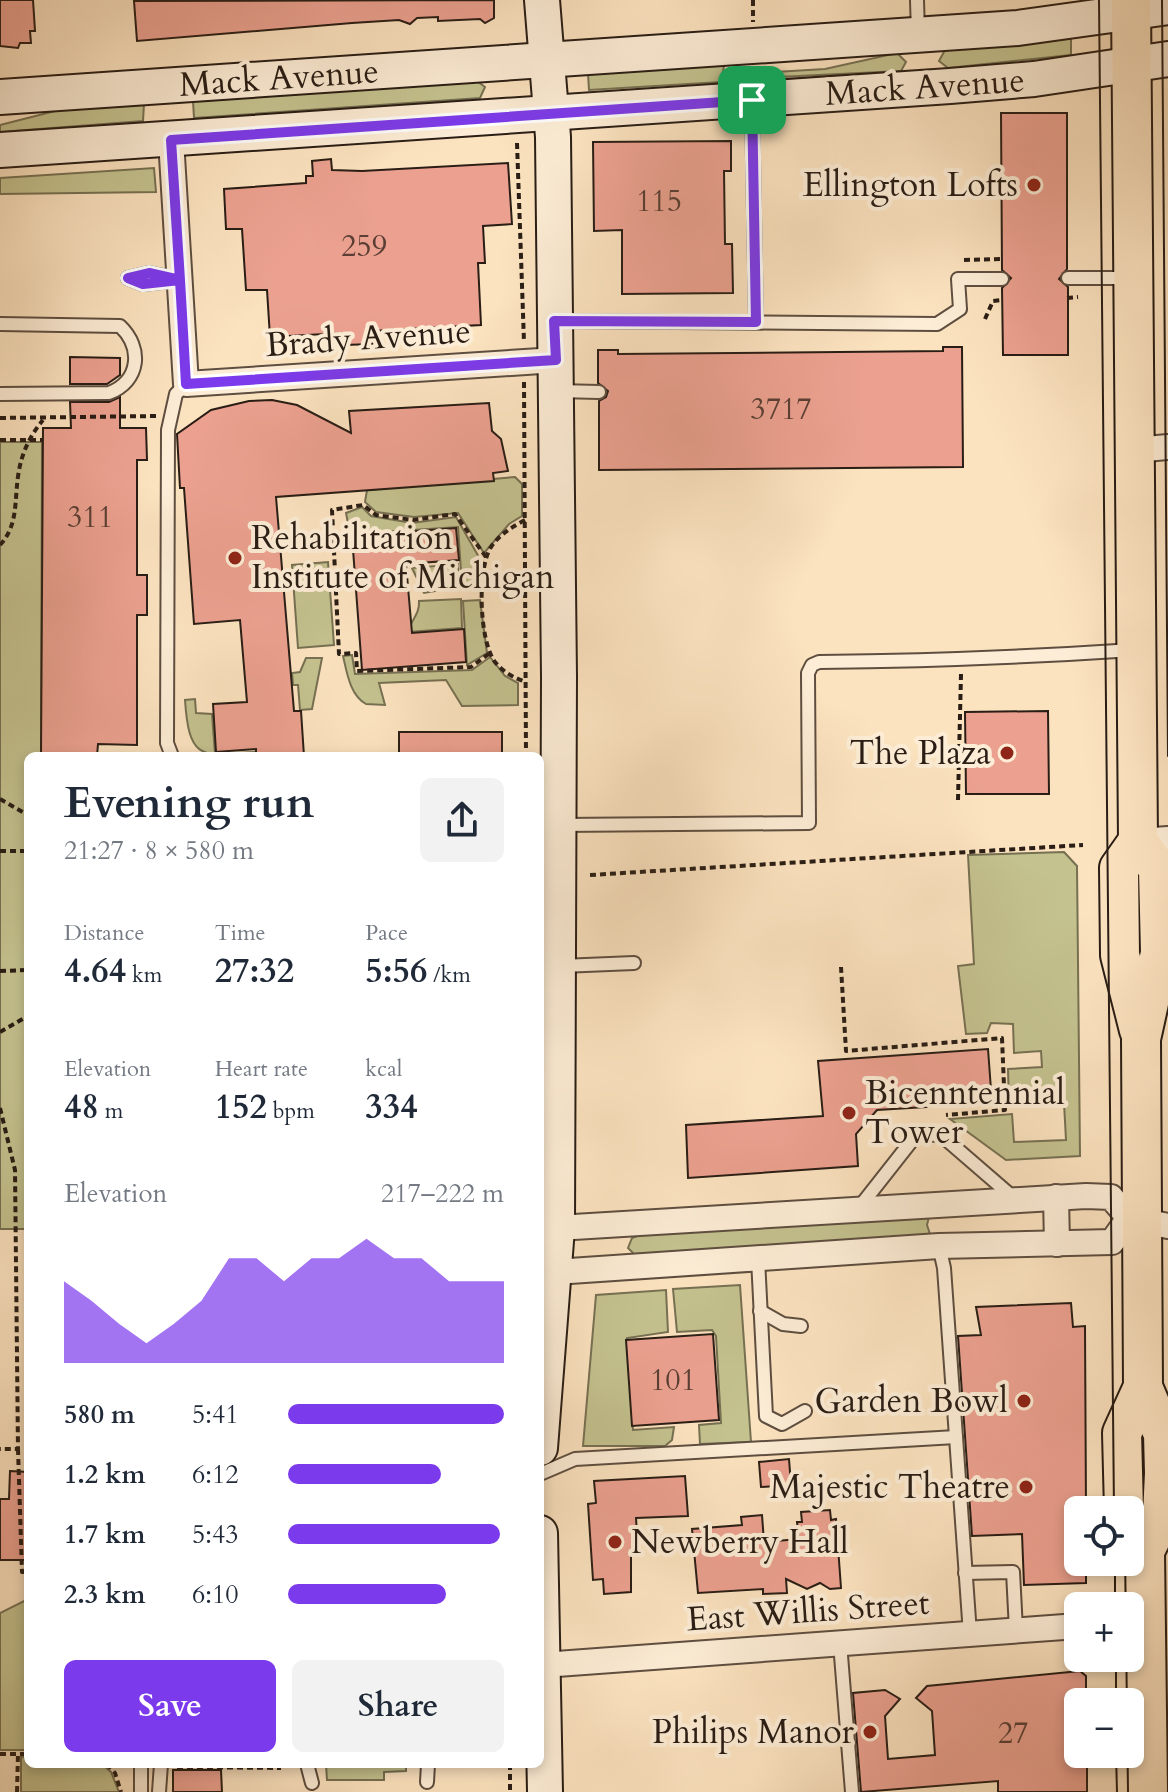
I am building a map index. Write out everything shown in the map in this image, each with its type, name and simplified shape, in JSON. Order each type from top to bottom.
[{"type":"main road","points":[[542,0],[552,113],[554,321],[545,382],[558,825],[558,966],[544,1360]]},
{"type":"main road","points":[[1124,1496],[1122,1433],[1143,1387],[1146,1223],[1141,1039],[1160,953],[1158,869],[1137,650],[1151,449],[1133,278],[1150,63],[1131,6]]},
{"type":"main road","name":"Mack Avenue","points":[[0,97],[546,61],[752,34],[918,35],[1032,27],[1131,6],[1168,7]]},
{"type":"main road","points":[[752,34],[735,80],[738,89],[752,100]]},
{"type":"main road","points":[[918,35],[924,88]]},
{"type":"main road","name":"Mack Avenue","points":[[0,150],[924,88],[1034,79],[1150,63]]},
{"type":"main road","points":[[478,119],[495,94],[490,65]]},
{"type":"main road","points":[[171,140],[172,114],[181,84]]},
{"type":"main road","points":[[1143,1387],[1163,1434],[1164,1473],[1162,1516],[1144,1533]]},
{"type":"main road","points":[[1142,1576],[1148,1621],[1148,1792]]},
{"type":"main road","points":[[544,1762],[545,1792]]},
{"type":"street","points":[[171,140],[186,384]]},
{"type":"street","name":"Brady Avenue","points":[[186,384],[545,382]]},
{"type":"street","points":[[548,1272],[939,1246],[1112,1242],[1146,1223],[1111,1197],[1056,1197],[549,1229]]},
{"type":"street","points":[[1056,1197],[1057,1244]]},
{"type":"street","points":[[939,1246],[940,1223],[948,1205]]},
{"type":"street","points":[[626,1268],[616,1244],[635,1224]]},
{"type":"street","name":"East Willis Street","points":[[544,1655],[840,1643],[1064,1627]]},
{"type":"lane","points":[[917,0],[918,35]]},
{"type":"lane","points":[[752,100],[756,322]]},
{"type":"lane","points":[[1068,278],[1133,278]]},
{"type":"lane","points":[[554,321],[937,324],[960,309],[958,279],[1002,279]]},
{"type":"lane","points":[[0,324],[120,326],[135,345],[137,357],[129,380],[122,388],[109,393],[0,394]]},
{"type":"lane","points":[[545,382],[599,392]]},
{"type":"lane","points":[[170,752],[167,743],[168,430],[176,394],[186,384]]},
{"type":"lane","points":[[558,825],[809,823],[808,673],[812,665],[819,662],[983,660],[1015,654],[1137,650]]},
{"type":"lane","points":[[558,966],[634,963]]},
{"type":"lane","points":[[856,1211],[917,1134],[929,1132],[941,1135],[1017,1201]]},
{"type":"lane","points":[[939,1246],[944,1268],[970,1634]]},
{"type":"lane","points":[[758,1259],[766,1416],[782,1424],[805,1411]]},
{"type":"lane","points":[[760,1311],[783,1324],[801,1326]]},
{"type":"lane","points":[[544,1472],[575,1459],[956,1437]]},
{"type":"lane","points":[[965,1573],[1013,1572],[1016,1630]]},
{"type":"lane","points":[[840,1643],[852,1792]]},
{"type":"lane","points":[[141,1768],[141,1792]]},
{"type":"lane","points":[[159,1792],[161,1768]]},
{"type":"lane","points":[[427,1782],[428,1768]]},
{"type":"path","points":[[752,34],[753,0]]},
{"type":"path","points":[[517,130],[523,334]]},
{"type":"path","points":[[964,260],[1002,259]]},
{"type":"path","points":[[1067,298],[1078,297]]},
{"type":"path","points":[[985,319],[993,301],[1002,300]]},
{"type":"path","points":[[526,752],[525,520],[545,382]]},
{"type":"path","points":[[0,418],[158,416]]},
{"type":"path","points":[[14,445],[45,419]]},
{"type":"path","points":[[0,440],[42,440]]},
{"type":"path","points":[[486,557],[455,514],[413,520],[376,515],[363,505],[332,510],[339,654],[356,653],[357,671],[471,667],[490,653]]},
{"type":"path","points":[[0,545],[7,536],[7,512]]},
{"type":"path","points":[[525,520],[499,537],[486,557],[482,574],[485,638],[490,653],[506,672],[526,682]]},
{"type":"path","points":[[958,800],[962,681]]},
{"type":"path","points":[[0,799],[24,813]]},
{"type":"path","points":[[590,875],[1083,845]]},
{"type":"path","points":[[0,851],[24,851]]},
{"type":"path","points":[[841,967],[846,1051],[1002,1038],[1005,1110],[946,1115]]},
{"type":"path","points":[[0,971],[24,970]]},
{"type":"path","points":[[0,1032],[24,1018]]},
{"type":"path","points":[[0,1108],[15,1170],[18,1449],[24,1572]]},
{"type":"path","points":[[0,1449],[18,1449]]},
{"type":"path","points":[[0,1754],[24,1754]]},
{"type":"path","points":[[17,1792],[18,1754]]},
{"type":"path","points":[[111,1768],[121,1792]]},
{"type":"path","points":[[510,1768],[510,1792]]},
{"type":"shaded area","points":[[1071,38],[1071,55],[948,68],[939,61],[945,50]]},
{"type":"shaded area","points":[[897,53],[906,62],[901,71],[755,78],[759,73],[825,69]]},
{"type":"shaded area","points":[[724,66],[721,82],[589,90],[588,74]]},
{"type":"shaded area","points":[[477,81],[485,87],[480,98],[194,118],[193,101]]},
{"type":"shaded area","points":[[144,104],[143,121],[0,132],[0,125],[59,110]]},
{"type":"shaded area","points":[[154,168],[156,192],[0,194],[0,178]]},
{"type":"shaded area","points":[[0,442],[42,442],[41,752],[24,752],[24,1229],[0,1229]]},
{"type":"shaded area","points":[[515,477],[522,484],[522,516],[509,524],[484,553],[458,513],[414,517],[376,512],[365,502],[367,490]]},
{"type":"shaded area","points":[[362,507],[371,516],[412,523],[456,517],[480,559],[477,586],[462,586],[458,527],[350,534],[346,513]]},
{"type":"shaded area","points":[[328,562],[334,645],[298,648],[292,565]]},
{"type":"shaded area","points":[[458,564],[459,587],[424,593],[412,568]]},
{"type":"shaded area","points":[[461,599],[462,628],[408,632],[419,601]]},
{"type":"shaded area","points":[[480,600],[487,653],[467,665],[463,601]]},
{"type":"shaded area","points":[[352,655],[355,674],[472,670],[490,657],[505,676],[518,683],[518,705],[462,706],[446,680],[379,683],[385,705],[366,704],[356,695],[348,676],[343,656]]},
{"type":"shaded area","points":[[306,658],[322,658],[312,709],[300,710],[298,685],[293,685],[292,673],[300,672]]},
{"type":"shaded area","points":[[195,699],[196,713],[212,714],[215,752],[205,752],[194,744],[185,700]]},
{"type":"shaded area","points":[[1064,852],[1077,866],[1080,1156],[1006,1160],[950,1119],[1012,1114],[1014,1142],[1066,1140],[1064,1103],[1009,1106],[1008,1069],[1042,1067],[1041,1051],[1014,1053],[1013,1024],[991,1023],[987,1033],[966,1034],[958,966],[974,964],[968,855]]},
{"type":"shaded area","points":[[929,1217],[927,1225],[931,1237],[635,1255],[628,1248],[632,1238],[640,1235]]},
{"type":"shaded area","points":[[740,1285],[751,1442],[700,1444],[699,1425],[721,1423],[716,1336],[712,1330],[677,1332],[673,1289]]},
{"type":"shaded area","points":[[666,1290],[668,1332],[627,1338],[633,1430],[674,1427],[672,1440],[665,1446],[583,1446],[596,1295]]},
{"type":"shaded area","points":[[24,1601],[24,1750],[0,1750],[0,1613]]},
{"type":"shaded area","points":[[21,1757],[24,1757],[24,1768],[106,1768],[119,1792],[21,1792]]},
{"type":"shaded area","points":[[326,1768],[406,1768],[406,1771],[384,1772],[384,1780],[327,1780]]},
{"type":"building","points":[[0,0],[33,0],[35,31],[30,31],[31,43],[20,43],[18,48],[0,46]]},
{"type":"building","points":[[494,0],[494,18],[485,23],[480,19],[438,21],[438,17],[417,18],[410,24],[399,20],[137,41],[134,1]]},
{"type":"building","name":"Ellington Lofts","points":[[1001,113],[1067,113],[1067,269],[1059,279],[1068,287],[1068,355],[1003,355],[1002,288],[1011,278],[1002,270]]},
{"type":"building","points":[[731,141],[731,171],[724,171],[725,244],[732,244],[733,293],[622,294],[622,230],[594,231],[593,142]]},
{"type":"building","points":[[331,159],[332,170],[362,171],[508,163],[512,224],[483,226],[485,263],[478,263],[481,325],[372,331],[373,344],[344,345],[343,333],[270,337],[267,290],[246,290],[242,229],[226,229],[224,189],[306,183],[306,176],[313,176],[312,161]]},
{"type":"building","points":[[943,347],[962,347],[963,467],[599,470],[599,401],[606,397],[608,391],[598,383],[598,350],[618,350],[618,354],[943,351]]},
{"type":"building","points":[[70,357],[120,358],[120,375],[107,384],[70,384]]},
{"type":"building","points":[[120,397],[120,428],[146,428],[147,460],[137,460],[137,575],[147,575],[147,615],[137,615],[137,745],[98,744],[97,752],[41,752],[43,428],[71,428],[70,402],[109,402]]},
{"type":"building","name":"Rehabilitation Institute of Michigan","points":[[272,400],[297,405],[351,433],[349,411],[489,403],[492,431],[501,439],[508,471],[493,473],[494,481],[276,497],[294,711],[301,711],[304,752],[256,752],[256,749],[216,752],[213,704],[247,702],[240,620],[194,624],[177,434],[211,410],[249,401]]},
{"type":"building","points":[[456,528],[459,560],[406,564],[412,633],[464,629],[466,662],[362,670],[352,536]]},
{"type":"building","name":"The Plaza","points":[[1048,711],[1049,794],[966,794],[965,712]]},
{"type":"building","points":[[399,732],[502,732],[502,752],[399,752]]},
{"type":"building","name":"Bicenntennial Tower","points":[[988,1049],[992,1103],[877,1110],[856,1134],[858,1166],[688,1178],[686,1125],[823,1116],[818,1061]]},
{"type":"building","points":[[1071,1303],[1073,1327],[1085,1326],[1086,1496],[1064,1496],[1064,1576],[1086,1576],[1086,1583],[1024,1585],[1022,1534],[972,1536],[958,1336],[981,1335],[976,1307]]},
{"type":"building","points":[[713,1334],[719,1420],[632,1426],[626,1340]]},
{"type":"building","points":[[789,1459],[791,1485],[761,1487],[759,1462]]},
{"type":"building","points":[[10,1471],[24,1472],[24,1560],[0,1560],[0,1499],[9,1499]]},
{"type":"building","name":"Newberry Hall","points":[[685,1476],[688,1516],[636,1518],[638,1550],[631,1551],[631,1592],[604,1594],[603,1579],[593,1580],[588,1504],[596,1503],[594,1481]]},
{"type":"building","points":[[830,1510],[831,1520],[836,1519],[841,1588],[830,1589],[820,1583],[807,1589],[786,1579],[787,1593],[763,1594],[763,1589],[698,1593],[692,1529],[742,1525],[741,1517],[762,1515],[764,1542],[799,1539],[797,1522],[802,1522],[801,1512]]},
{"type":"building","points":[[1081,1672],[1086,1676],[1086,1688],[1064,1688],[1064,1768],[1087,1768],[1087,1792],[998,1792],[998,1781],[861,1792],[853,1693],[885,1690],[900,1699],[885,1716],[888,1759],[935,1755],[932,1711],[916,1698],[927,1686]]},
{"type":"building","points":[[173,1770],[221,1770],[222,1792],[173,1792]]},
{"type":"tram line","points":[[1099,0],[1114,1496]]},
{"type":"tram line","points":[[1162,0],[1168,756]]},
{"type":"tram line","points":[[1115,1576],[1115,1592]]},
{"type":"tram line","points":[[1116,1672],[1116,1688]]},
{"type":"tram line","points":[[1116,1768],[1117,1792]]},
{"type":"place","name":"Ellington Lofts","points":[[1034,185]]},
{"type":"place","name":"Rehabilitation Institute of Michigan","points":[[235,558]]},
{"type":"place","name":"The Plaza","points":[[1007,753]]},
{"type":"place","name":"Bicenntennial Tower","points":[[849,1113]]},
{"type":"place","name":"Garden Bowl","points":[[1024,1401]]},
{"type":"place","name":"Majestic Theatre","points":[[1026,1487]]},
{"type":"place","name":"Newberry Hall","points":[[615,1542]]},
{"type":"place","name":"Philips Manor","points":[[870,1732]]},
{"type":"route","points":[[752,100],[171,140],[180,280],[159,285],[139,284],[128,278],[149,273],[180,280],[186,384],[556,360],[554,321],[756,322],[752,100]]}]
